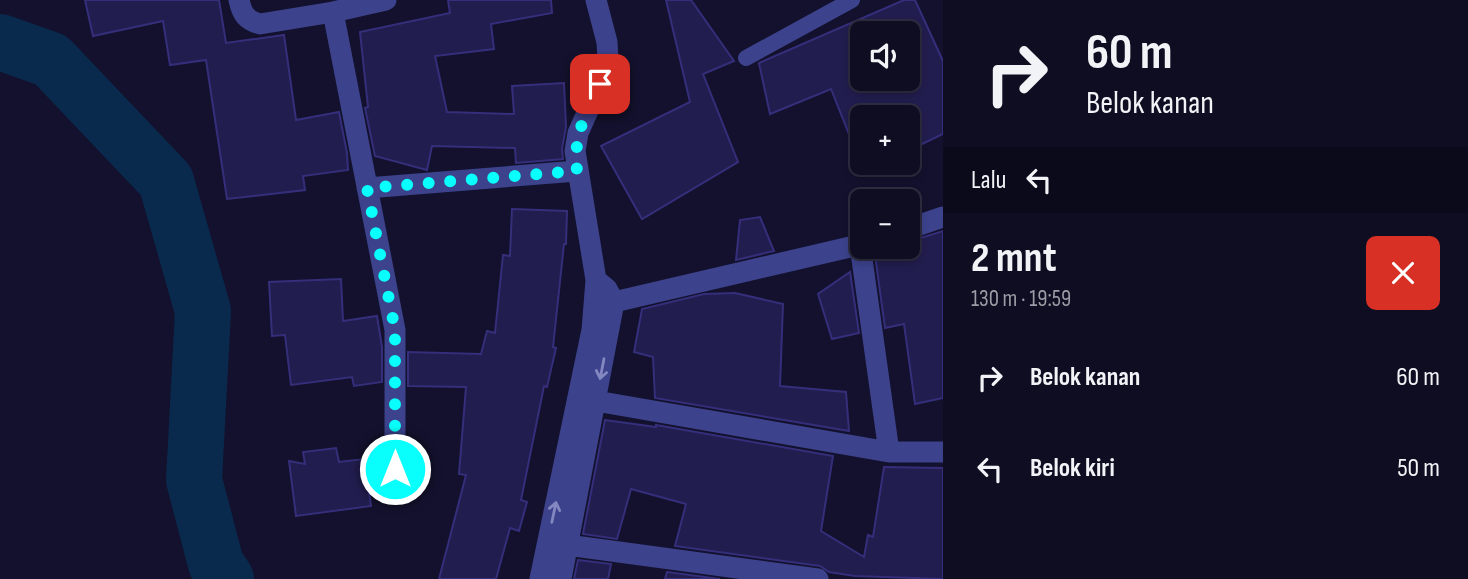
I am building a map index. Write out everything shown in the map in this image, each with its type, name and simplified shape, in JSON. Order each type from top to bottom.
[{"type":"street","points":[[239,0],[244,16],[260,24],[386,0]]},
{"type":"street","points":[[540,579],[592,330],[596,280],[575,151],[578,133],[608,61],[607,42],[596,0]]},
{"type":"street","points":[[333,12],[395,330],[395,469]]},
{"type":"street","points":[[367,188],[577,171]]},
{"type":"street","points":[[920,225],[943,217]]},
{"type":"street","points":[[614,302],[850,247]]},
{"type":"street","points":[[863,259],[889,452]]},
{"type":"street","points":[[561,579],[614,302],[607,289],[596,280]]},
{"type":"street","points":[[596,401],[889,452],[943,452]]},
{"type":"street","points":[[567,545],[818,579]]},
{"type":"lane","points":[[746,58],[852,0]]},
{"type":"building","points":[[85,0],[219,0],[226,43],[284,35],[296,120],[339,112],[348,170],[303,176],[305,190],[227,199],[206,60],[170,65],[163,21],[93,36]]},
{"type":"building","points":[[448,0],[551,0],[552,13],[491,24],[494,49],[435,56],[447,112],[514,114],[512,86],[564,83],[566,127],[563,159],[516,163],[515,148],[432,146],[427,170],[375,156],[365,108],[368,107],[360,32],[450,13]]},
{"type":"building","points":[[666,0],[691,0],[734,61],[703,74],[738,162],[642,219],[601,146],[690,102]]},
{"type":"building","points":[[904,0],[915,0],[943,61],[943,134],[920,145],[920,105],[850,105],[850,137],[831,89],[770,114],[759,63],[850,23],[850,91],[920,91],[920,21],[856,21]]},
{"type":"building","points":[[512,209],[567,211],[566,244],[553,347],[556,348],[547,387],[544,386],[521,500],[527,502],[519,531],[510,528],[496,579],[439,579],[466,475],[459,474],[466,387],[408,386],[408,352],[481,354],[487,331],[495,333],[503,255],[510,256]]},
{"type":"building","points":[[760,217],[774,251],[736,260],[740,220]]},
{"type":"building","points":[[943,231],[943,398],[915,404],[904,324],[885,328],[876,259],[920,259],[920,238]]},
{"type":"building","points":[[850,272],[859,333],[832,339],[818,294]]},
{"type":"building","points":[[341,279],[343,321],[377,316],[382,347],[382,382],[354,386],[352,377],[291,385],[285,335],[272,336],[269,282]]},
{"type":"building","points":[[735,293],[783,304],[780,386],[846,392],[849,431],[655,398],[653,357],[634,352],[642,309],[704,294]]},
{"type":"building","points":[[605,420],[656,425],[833,456],[821,531],[864,557],[868,535],[873,537],[884,467],[943,468],[943,579],[855,576],[829,572],[820,566],[675,546],[686,504],[631,489],[617,539],[583,534]]},
{"type":"building","points":[[336,448],[339,462],[364,459],[371,506],[296,516],[289,461],[305,464],[303,452]]},
{"type":"building","points":[[578,560],[611,564],[608,579],[574,579]]},
{"type":"building","points":[[667,572],[720,579],[665,579]]},
{"type":"waterway","points":[[0,42],[51,60],[166,181],[203,311],[194,480],[216,564],[226,579]]},
{"type":"route","points":[[395,469],[395,330],[367,188],[577,171],[575,151],[578,133],[600,84]]}]
